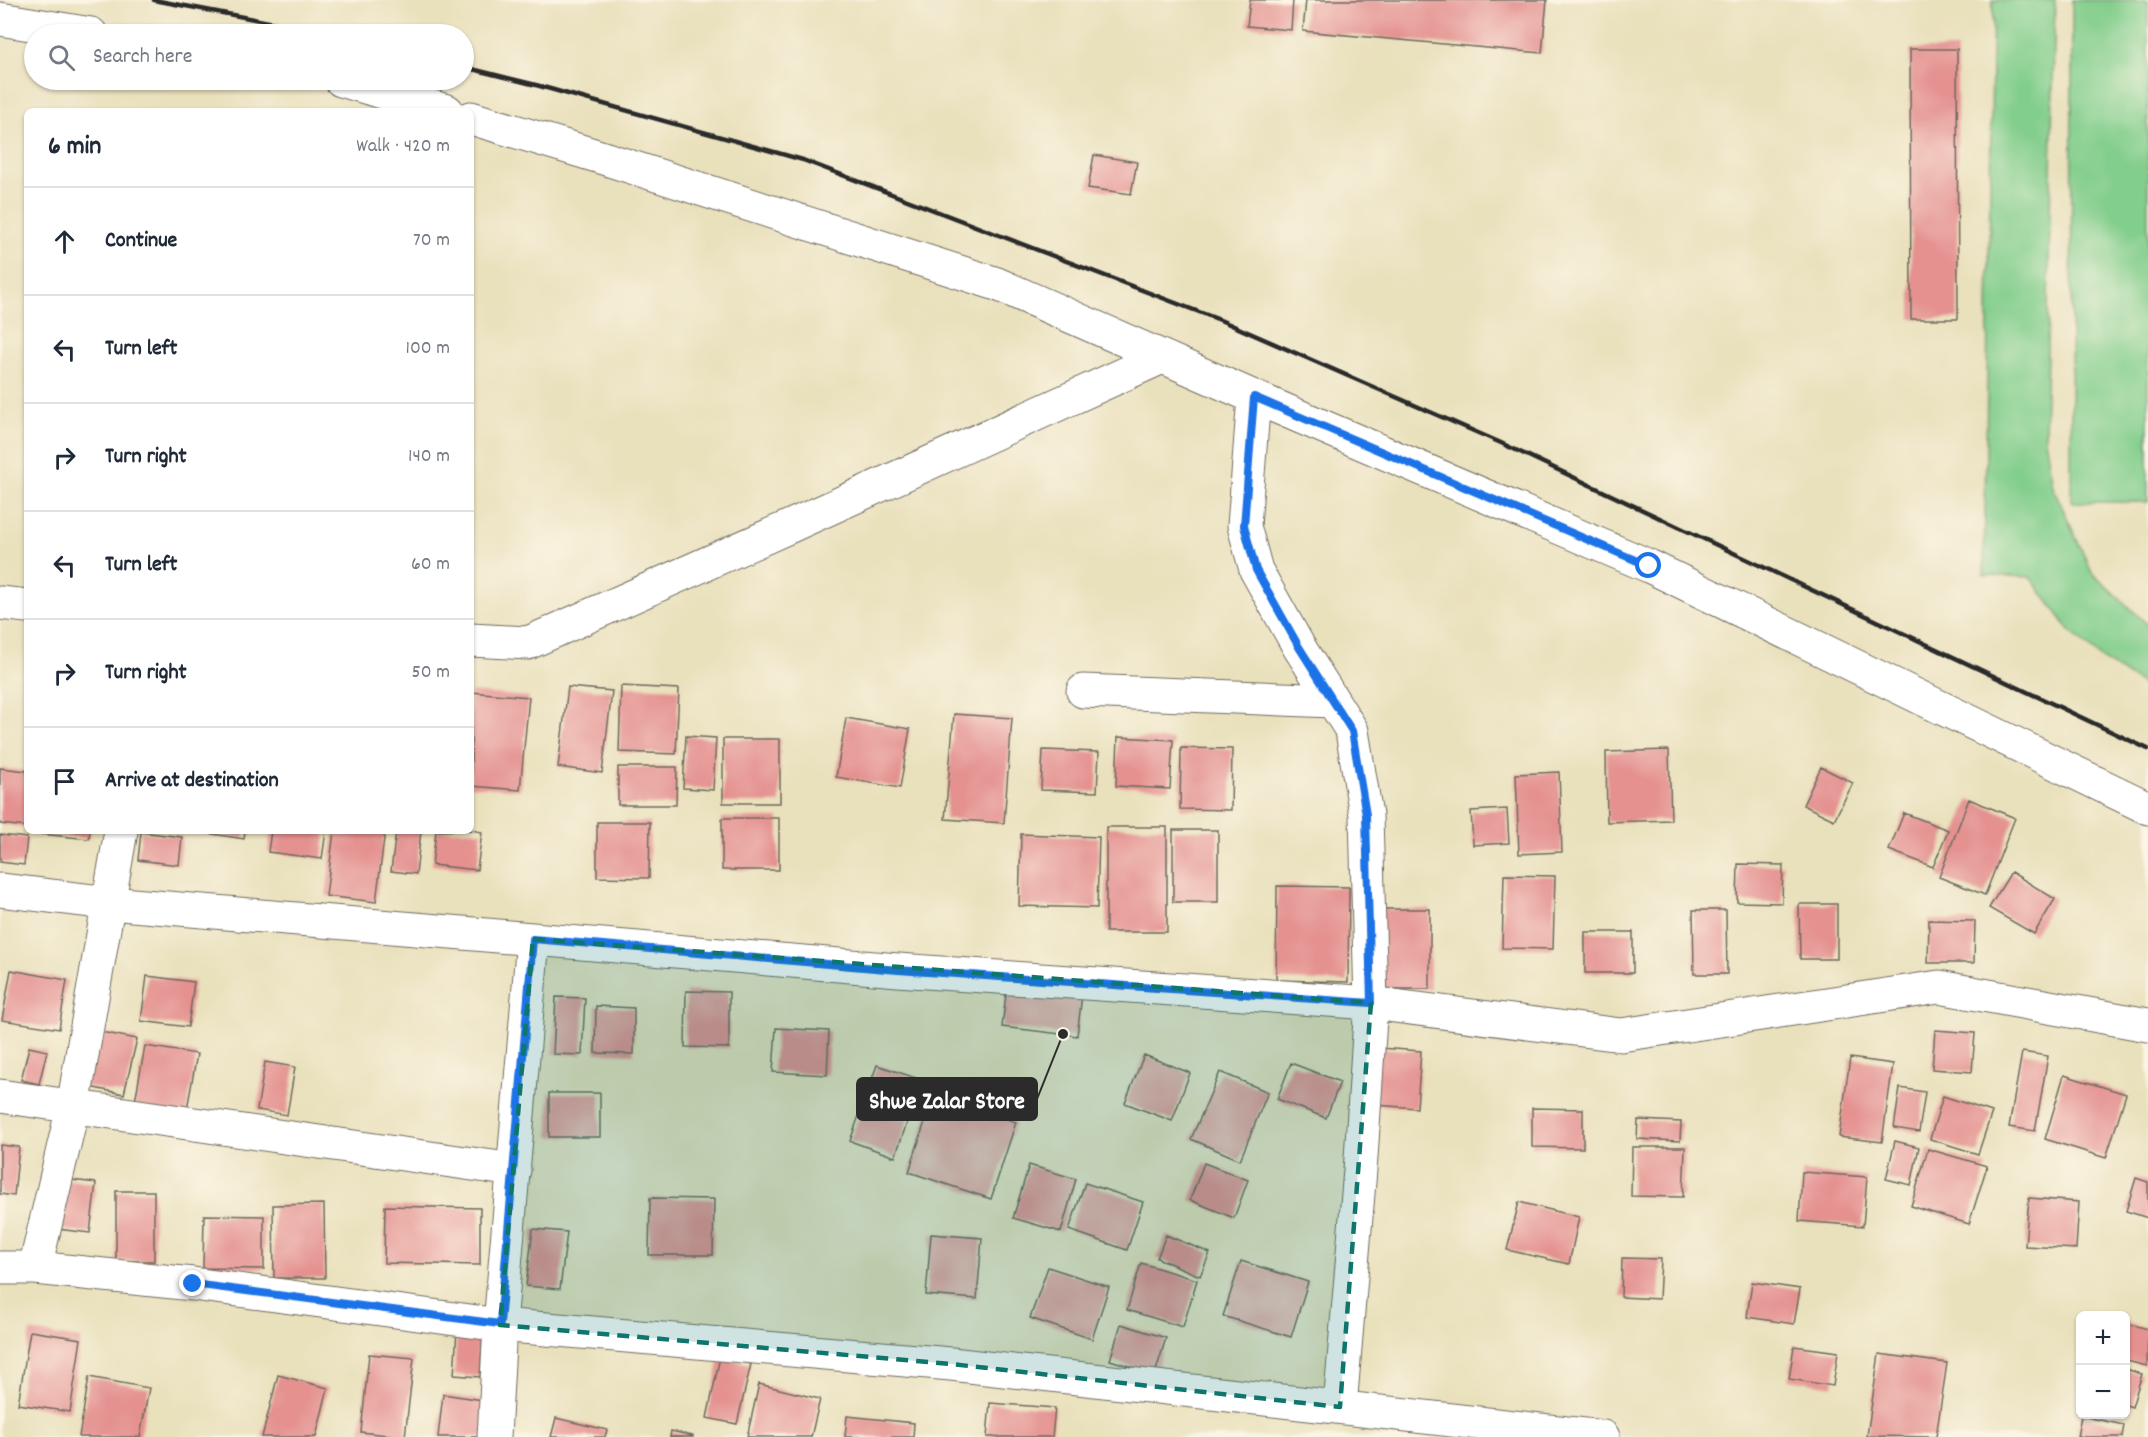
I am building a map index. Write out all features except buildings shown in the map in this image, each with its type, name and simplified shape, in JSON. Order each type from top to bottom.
[{"type":"street","points":[[0,19],[30,24]]},
{"type":"street","points":[[375,90],[437,108]]},
{"type":"street","points":[[474,119],[997,284],[1649,566],[2148,808]]},
{"type":"street","points":[[474,640],[528,643],[1162,357]]},
{"type":"street","points":[[1254,397],[1244,526],[1256,570],[1352,731],[1366,815],[1371,1003],[1361,1158],[1340,1407]]},
{"type":"street","points":[[0,603],[24,606]]},
{"type":"street","points":[[1083,691],[1333,701]]},
{"type":"street","points":[[34,1268],[73,1107],[120,834]]},
{"type":"street","points":[[0,891],[109,903],[898,970],[1371,1003],[1621,1035],[1939,987],[2148,1025]]},
{"type":"street","points":[[494,1437],[500,1324],[533,939]]},
{"type":"street","points":[[0,1096],[514,1170]]},
{"type":"street","points":[[0,1268],[34,1268],[193,1284],[500,1324],[951,1364],[1603,1437]]},
{"type":"highlighted area","points":[[533,939],[1371,1003],[1340,1407],[951,1364],[500,1325]]},
{"type":"green space","points":[[1993,0],[2055,0],[2045,439],[2053,487],[2092,573],[2148,625],[2148,688],[2108,664],[2071,632],[2030,577],[1984,575]]},
{"type":"green space","points":[[2072,0],[2148,0],[2148,502],[2071,502]]},
{"type":"railway","points":[[154,0],[280,24]]},
{"type":"railway","points":[[474,70],[803,160],[1220,320],[1501,443],[2148,749]]},
{"type":"place","name":"Shwe Zalar Store","points":[[1063,1034]]},
{"type":"route","points":[[193,1284],[500,1324],[533,939],[898,970],[1371,1003],[1366,815],[1352,731],[1299,647],[1256,570],[1244,526],[1254,397],[1649,566]]}]
